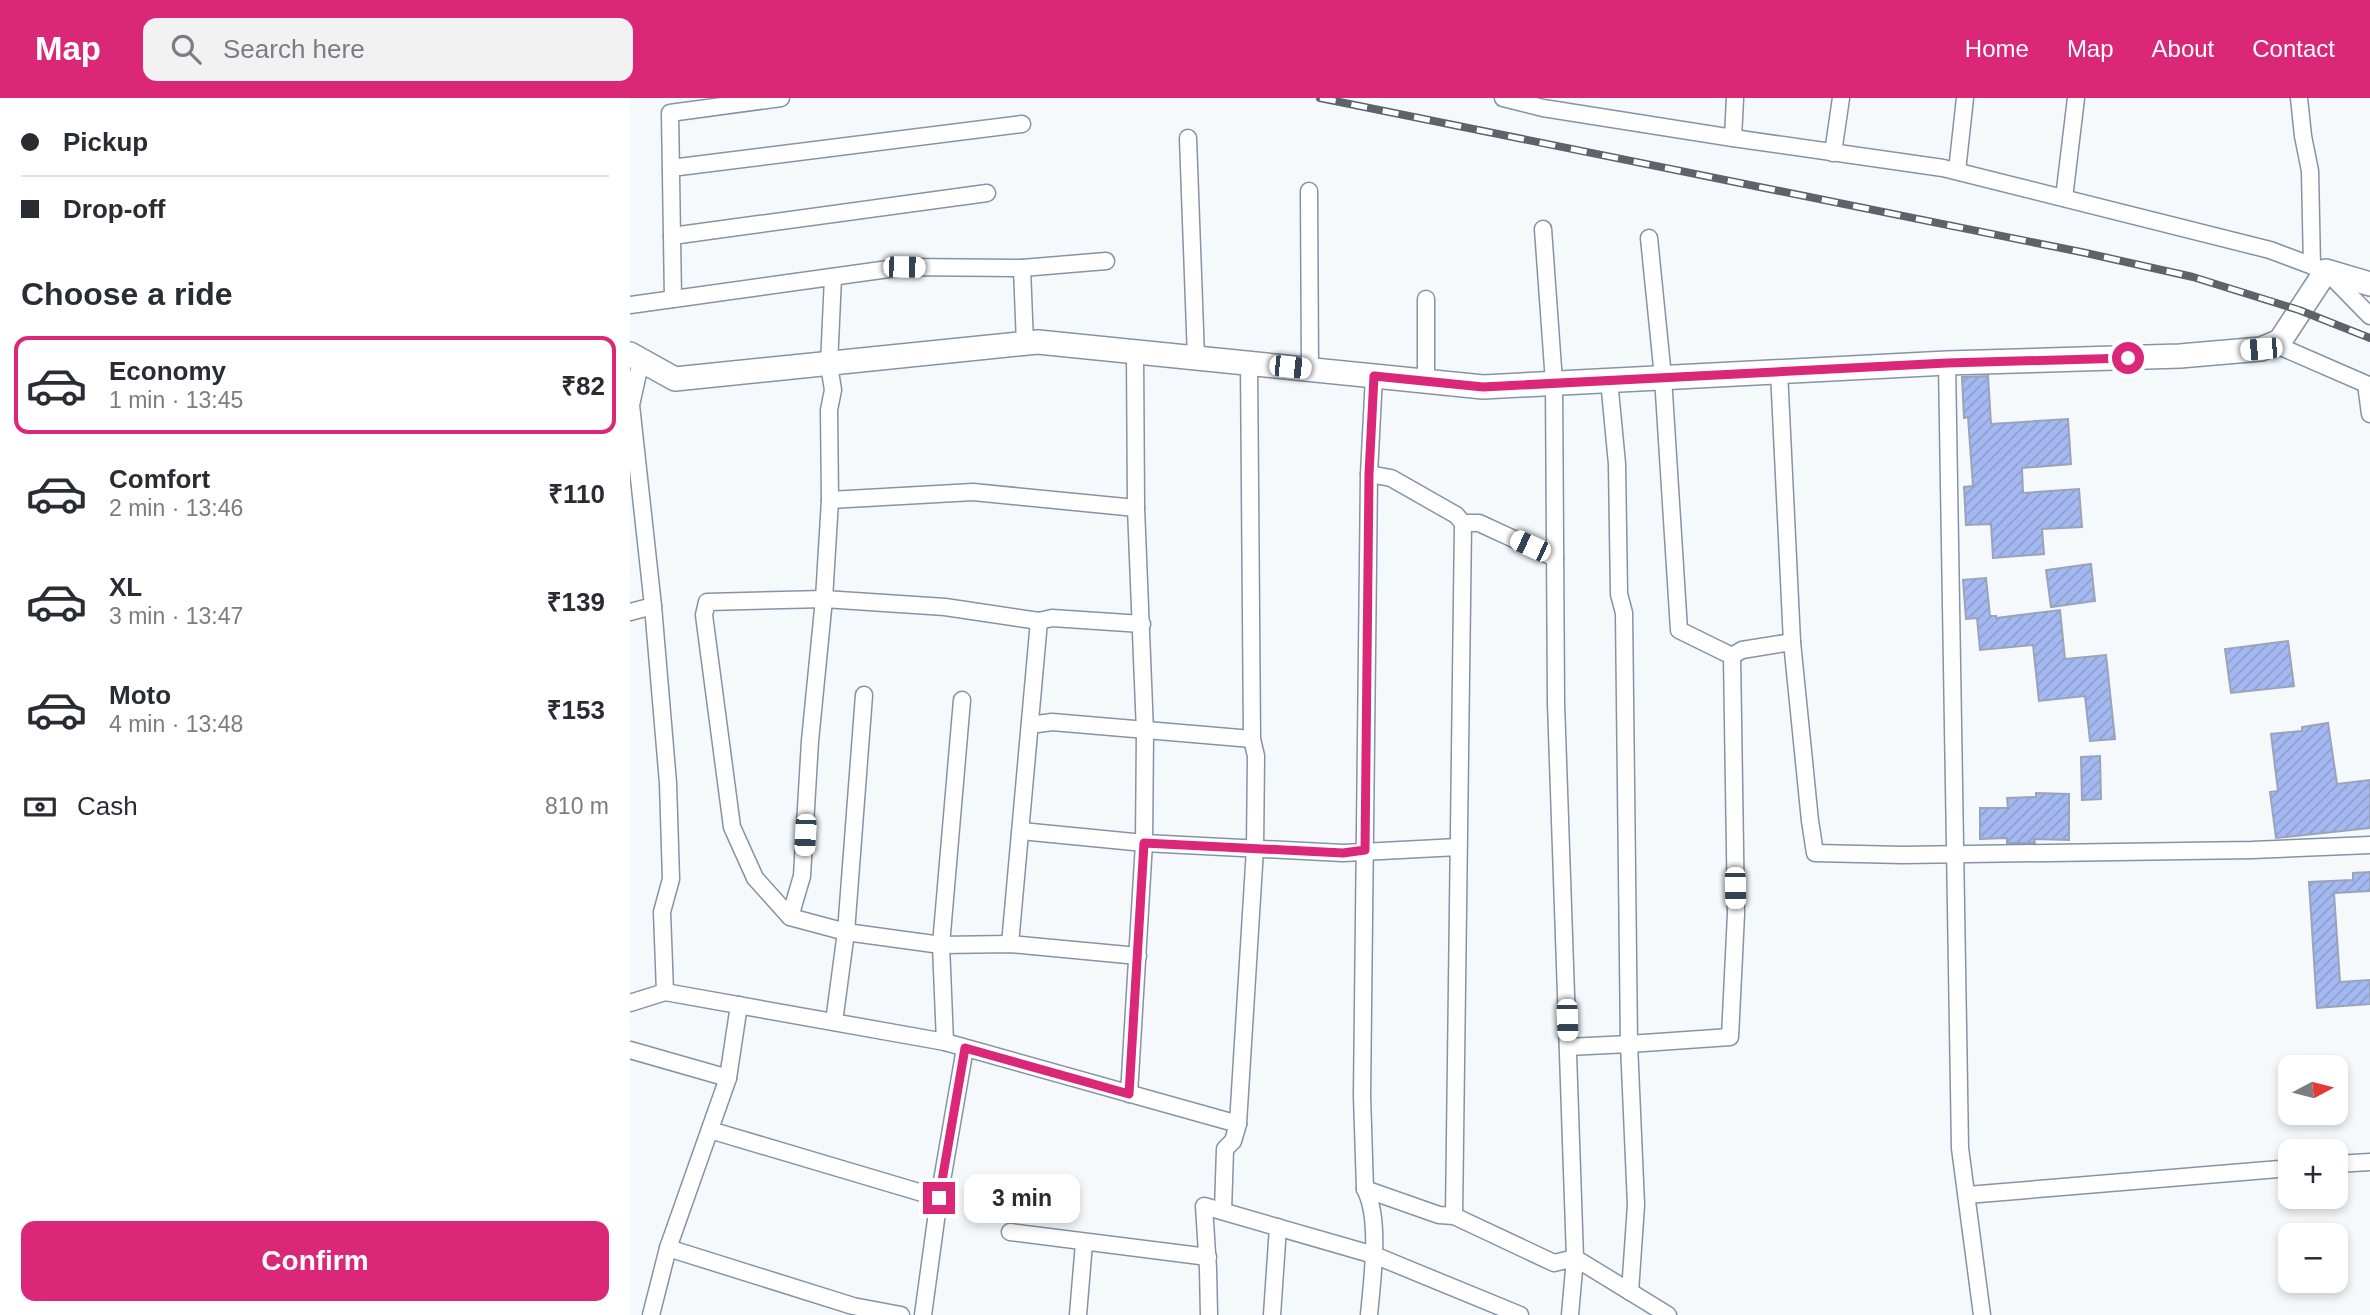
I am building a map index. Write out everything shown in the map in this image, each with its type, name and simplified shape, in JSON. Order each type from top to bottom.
[{"type":"street","points":[[673,299],[670,113],[781,98]]},
{"type":"street","points":[[1503,98],[1543,108],[1957,171],[2270,250],[2370,284]]},
{"type":"street","points":[[1733,138],[1735,98]]},
{"type":"street","points":[[1833,153],[1841,98]]},
{"type":"street","points":[[1957,171],[1965,98]]},
{"type":"street","points":[[2064,198],[2076,98]]},
{"type":"street","points":[[665,992],[662,912],[671,878],[668,783],[653,606],[631,405],[635,357],[675,379],[1038,342],[1483,387],[1947,363],[2180,356],[2261,349],[2280,341],[2319,268],[2300,98]]},
{"type":"street","points":[[671,168],[1022,124]]},
{"type":"street","points":[[1188,138],[1196,358]]},
{"type":"street","points":[[1309,191],[1310,369]]},
{"type":"street","points":[[672,236],[987,193]]},
{"type":"street","points":[[1543,229],[1554,382],[1556,703],[1575,1258],[1570,1315]]},
{"type":"street","points":[[1648,239],[1663,377],[1679,630],[1732,656]]},
{"type":"street","points":[[630,305],[904,267],[1022,268],[1106,261]]},
{"type":"street","points":[[1022,268],[1025,344]]},
{"type":"street","points":[[2319,268],[2370,316]]},
{"type":"street","points":[[790,917],[802,876],[810,741],[824,599],[830,500],[829,410],[833,390],[829,365],[833,276]]},
{"type":"street","points":[[1426,299],[1426,381]]},
{"type":"street","points":[[2274,344],[2366,384],[2370,414]]},
{"type":"street","points":[[1129,1094],[1144,843],[1145,732],[1136,508],[1135,352]]},
{"type":"street","points":[[1223,1212],[1226,1149],[1233,1141],[1238,1124],[1255,849],[1256,756],[1252,739],[1249,363]]},
{"type":"street","points":[[1947,363],[1961,1148],[1982,1315]]},
{"type":"street","points":[[1779,371],[1792,642],[1815,853],[2239,850],[2370,845]]},
{"type":"street","points":[[1369,1315],[1374,1255],[1371,1199],[1365,1189],[1362,1096],[1369,474],[1374,376]]},
{"type":"street","points":[[1609,380],[1617,464],[1619,594],[1624,613],[1629,1044],[1636,1205],[1630,1292]]},
{"type":"street","points":[[1369,474],[1391,478],[1456,515],[1463,523],[1454,1216]]},
{"type":"street","points":[[830,500],[972,492],[1136,508]]},
{"type":"street","points":[[1463,523],[1479,523],[1555,558]]},
{"type":"street","points":[[1138,956],[1010,944],[941,945],[846,932],[790,917],[755,878],[732,827],[704,615],[708,602],[824,599],[945,607],[1040,621],[1052,618],[1142,624]]},
{"type":"street","points":[[630,612],[653,606]]},
{"type":"street","points":[[1010,944],[1040,621]]},
{"type":"street","points":[[1732,656],[1742,650],[1792,642]]},
{"type":"street","points":[[1567,1047],[1730,1037],[1736,914],[1732,656]]},
{"type":"street","points":[[834,1022],[846,932],[864,695]]},
{"type":"street","points":[[945,1042],[941,945],[962,700]]},
{"type":"street","points":[[1030,725],[1052,722],[1252,739]]},
{"type":"street","points":[[1021,831],[1144,843],[1343,853],[1458,847]]},
{"type":"street","points":[[630,1003],[665,992],[945,1042],[1238,1124]]},
{"type":"street","points":[[651,1315],[668,1248],[727,1079],[739,1005]]},
{"type":"street","points":[[923,1315],[939,1198],[965,1048]]},
{"type":"street","points":[[630,1050],[727,1079]]},
{"type":"street","points":[[710,1130],[939,1198]]},
{"type":"street","points":[[2348,1163],[2370,1162]]},
{"type":"street","points":[[1966,1195],[2278,1169]]},
{"type":"street","points":[[1365,1189],[1439,1216],[1454,1216],[1554,1263],[1575,1258],[1668,1315]]},
{"type":"street","points":[[1209,1315],[1204,1206],[1374,1255],[1520,1315]]},
{"type":"street","points":[[1272,1315],[1278,1227]]},
{"type":"street","points":[[1010,1232],[1208,1257]]},
{"type":"street","points":[[1078,1315],[1084,1242]]},
{"type":"street","points":[[668,1248],[853,1306],[901,1315]]},
{"type":"building","points":[[1988,376],[1991,424],[2068,419],[2071,464],[2022,468],[2023,493],[2079,489],[2082,527],[2042,529],[2044,554],[1993,558],[1991,524],[1966,525],[1964,487],[1973,486],[1968,417],[1964,418],[1962,377]]},
{"type":"building","points":[[2091,564],[2095,601],[2051,607],[2046,570]]},
{"type":"building","points":[[1986,578],[1990,616],[1996,618],[2060,610],[2065,659],[2106,655],[2115,739],[2090,741],[2085,696],[2039,701],[2033,645],[1980,650],[1977,618],[1966,619],[1963,580]]},
{"type":"building","points":[[2288,641],[2294,686],[2231,693],[2225,649]]},
{"type":"building","points":[[2328,723],[2337,784],[2370,780],[2370,828],[2276,838],[2270,792],[2278,791],[2271,734],[2302,731],[2302,727]]},
{"type":"building","points":[[2100,756],[2101,799],[2082,800],[2081,757]]},
{"type":"building","points":[[2036,793],[2069,794],[2069,840],[2034,839],[2035,843],[2007,843],[2007,838],[1980,839],[1980,808],[2008,808],[2007,798],[2036,797]]},
{"type":"building","points":[[2370,872],[2370,891],[2334,893],[2340,982],[2370,980],[2370,1004],[2317,1008],[2309,882],[2353,880],[2353,873]]},
{"type":"railway","points":[[1320,98],[2193,277],[2299,310],[2370,338]]},
{"type":"route","points":[[939,1198],[965,1048],[1129,1094],[1144,843],[1343,853],[1365,850],[1369,474],[1374,376],[1483,387],[1947,363],[2128,358]]}]
